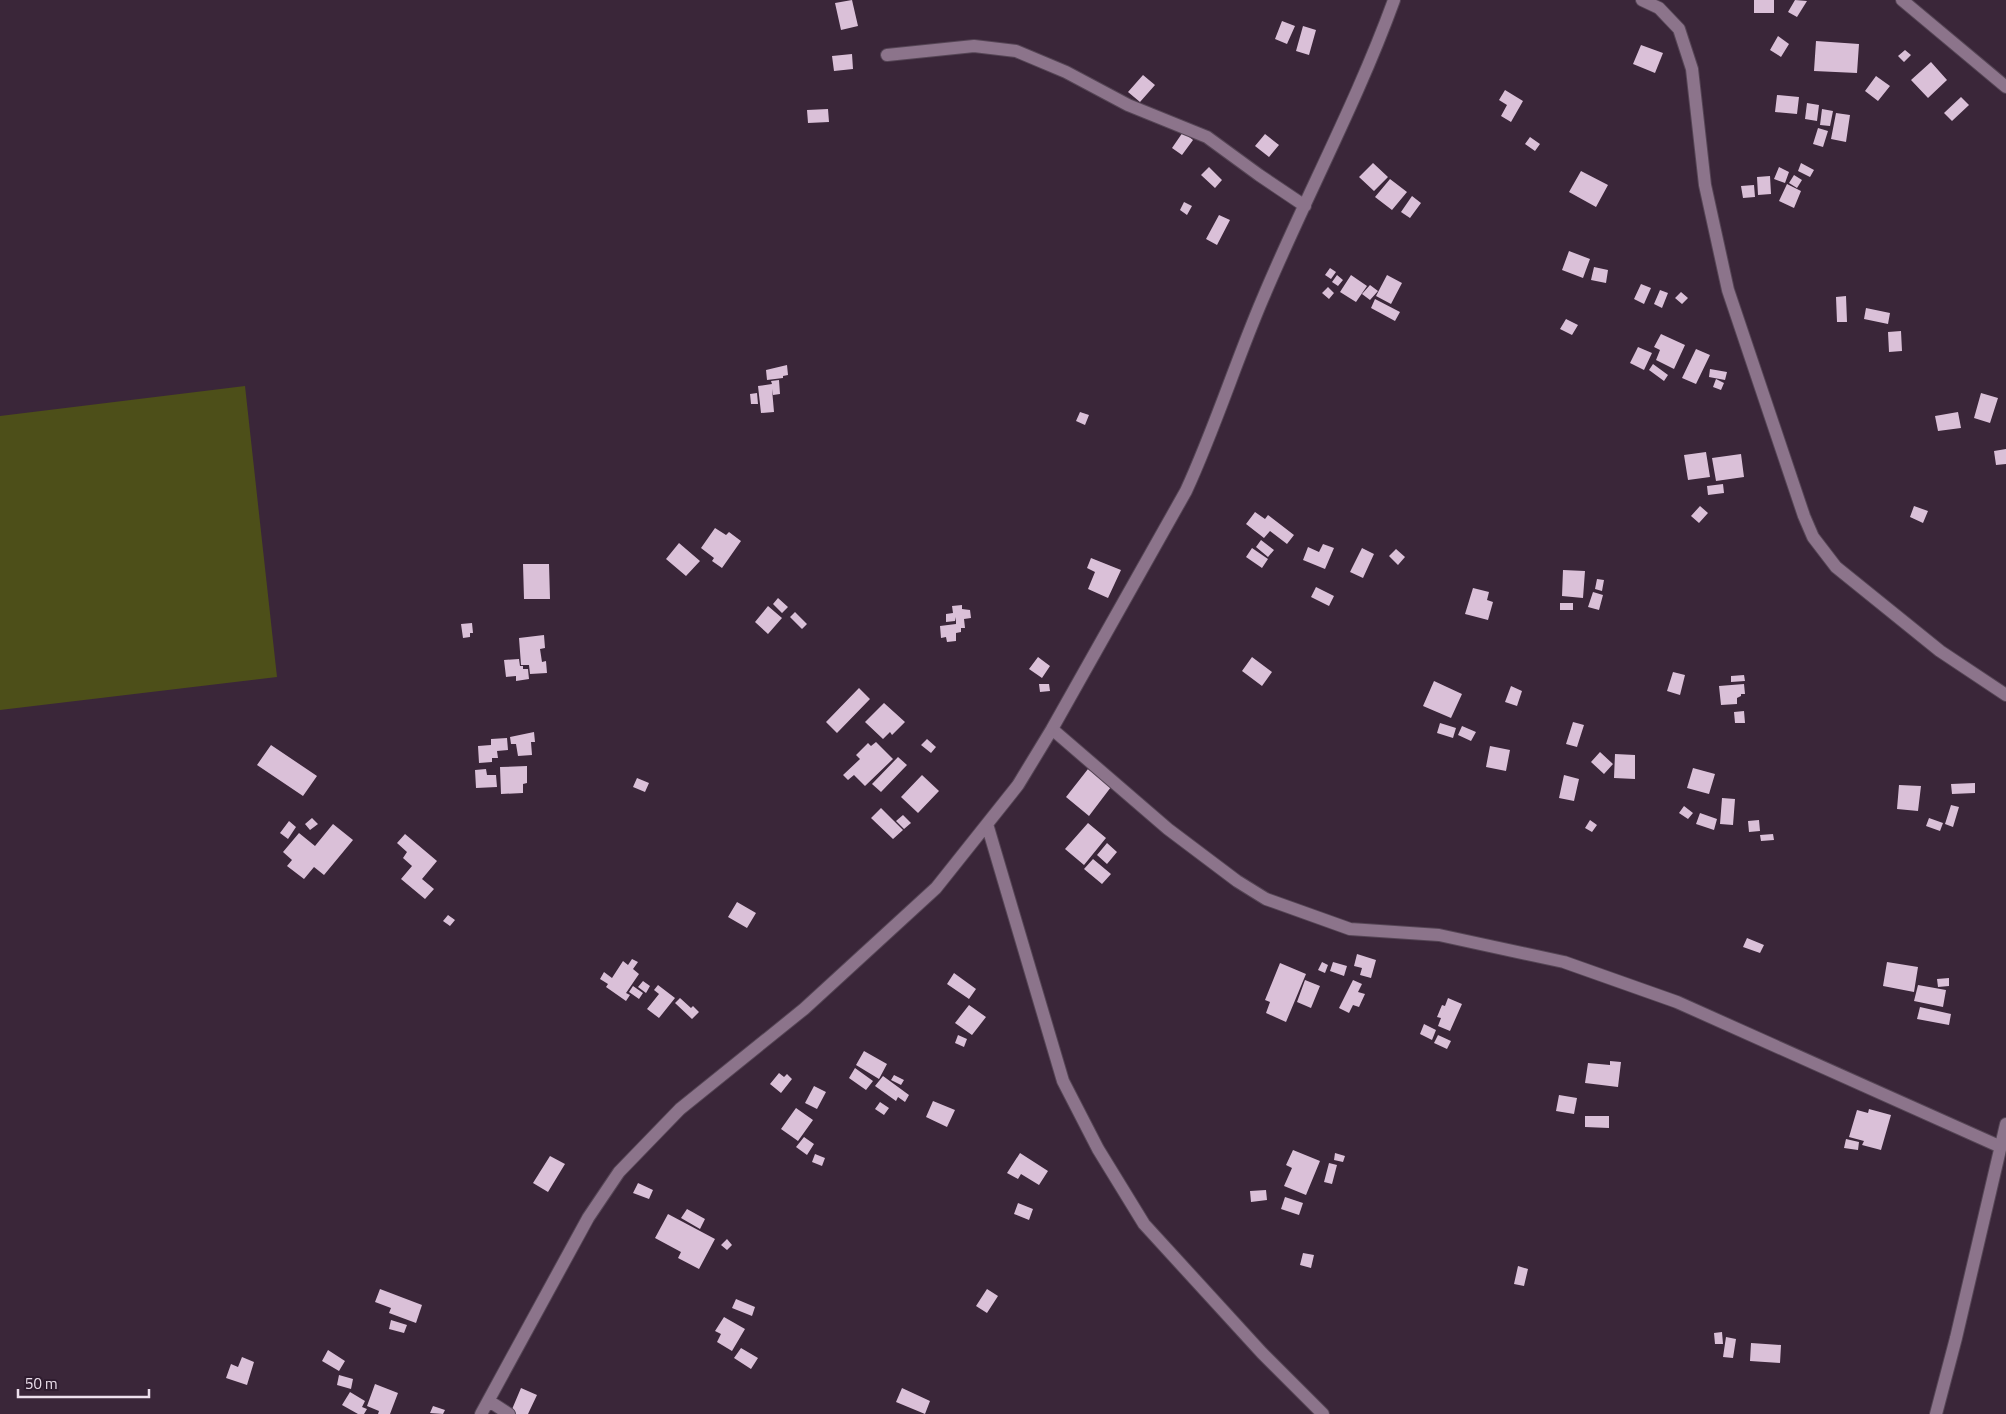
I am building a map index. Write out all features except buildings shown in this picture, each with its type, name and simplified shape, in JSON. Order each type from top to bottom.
[{"type":"street","points":[[481,1414],[588,1218],[619,1172],[680,1110],[804,1009],[936,888],[1018,785],[1052,729],[1186,491],[1203,454],[1263,297],[1305,206],[1394,0]]},
{"type":"street","points":[[1642,0],[1658,8],[1679,29],[1692,69],[1705,185],[1728,290],[1804,516],[1813,537],[1836,567],[1940,651],[2006,695]]},
{"type":"street","points":[[1902,0],[2006,87]]},
{"type":"street","points":[[887,55],[974,46],[1016,51],[1066,72],[1128,105],[1208,137],[1305,206]]},
{"type":"street","points":[[1052,729],[1168,829],[1237,881],[1266,899],[1350,929],[1439,935],[1564,962],[1677,1002],[2001,1148]]},
{"type":"street","points":[[987,824],[1063,1081],[1098,1149],[1144,1224],[1262,1353],[1323,1414]]},
{"type":"street","points":[[1936,1414],[1956,1338],[2006,1124]]},
{"type":"street","points":[[489,1401],[509,1414]]},
{"type":"shaded area","points":[[245,386],[277,677],[0,710],[0,416]]}]
